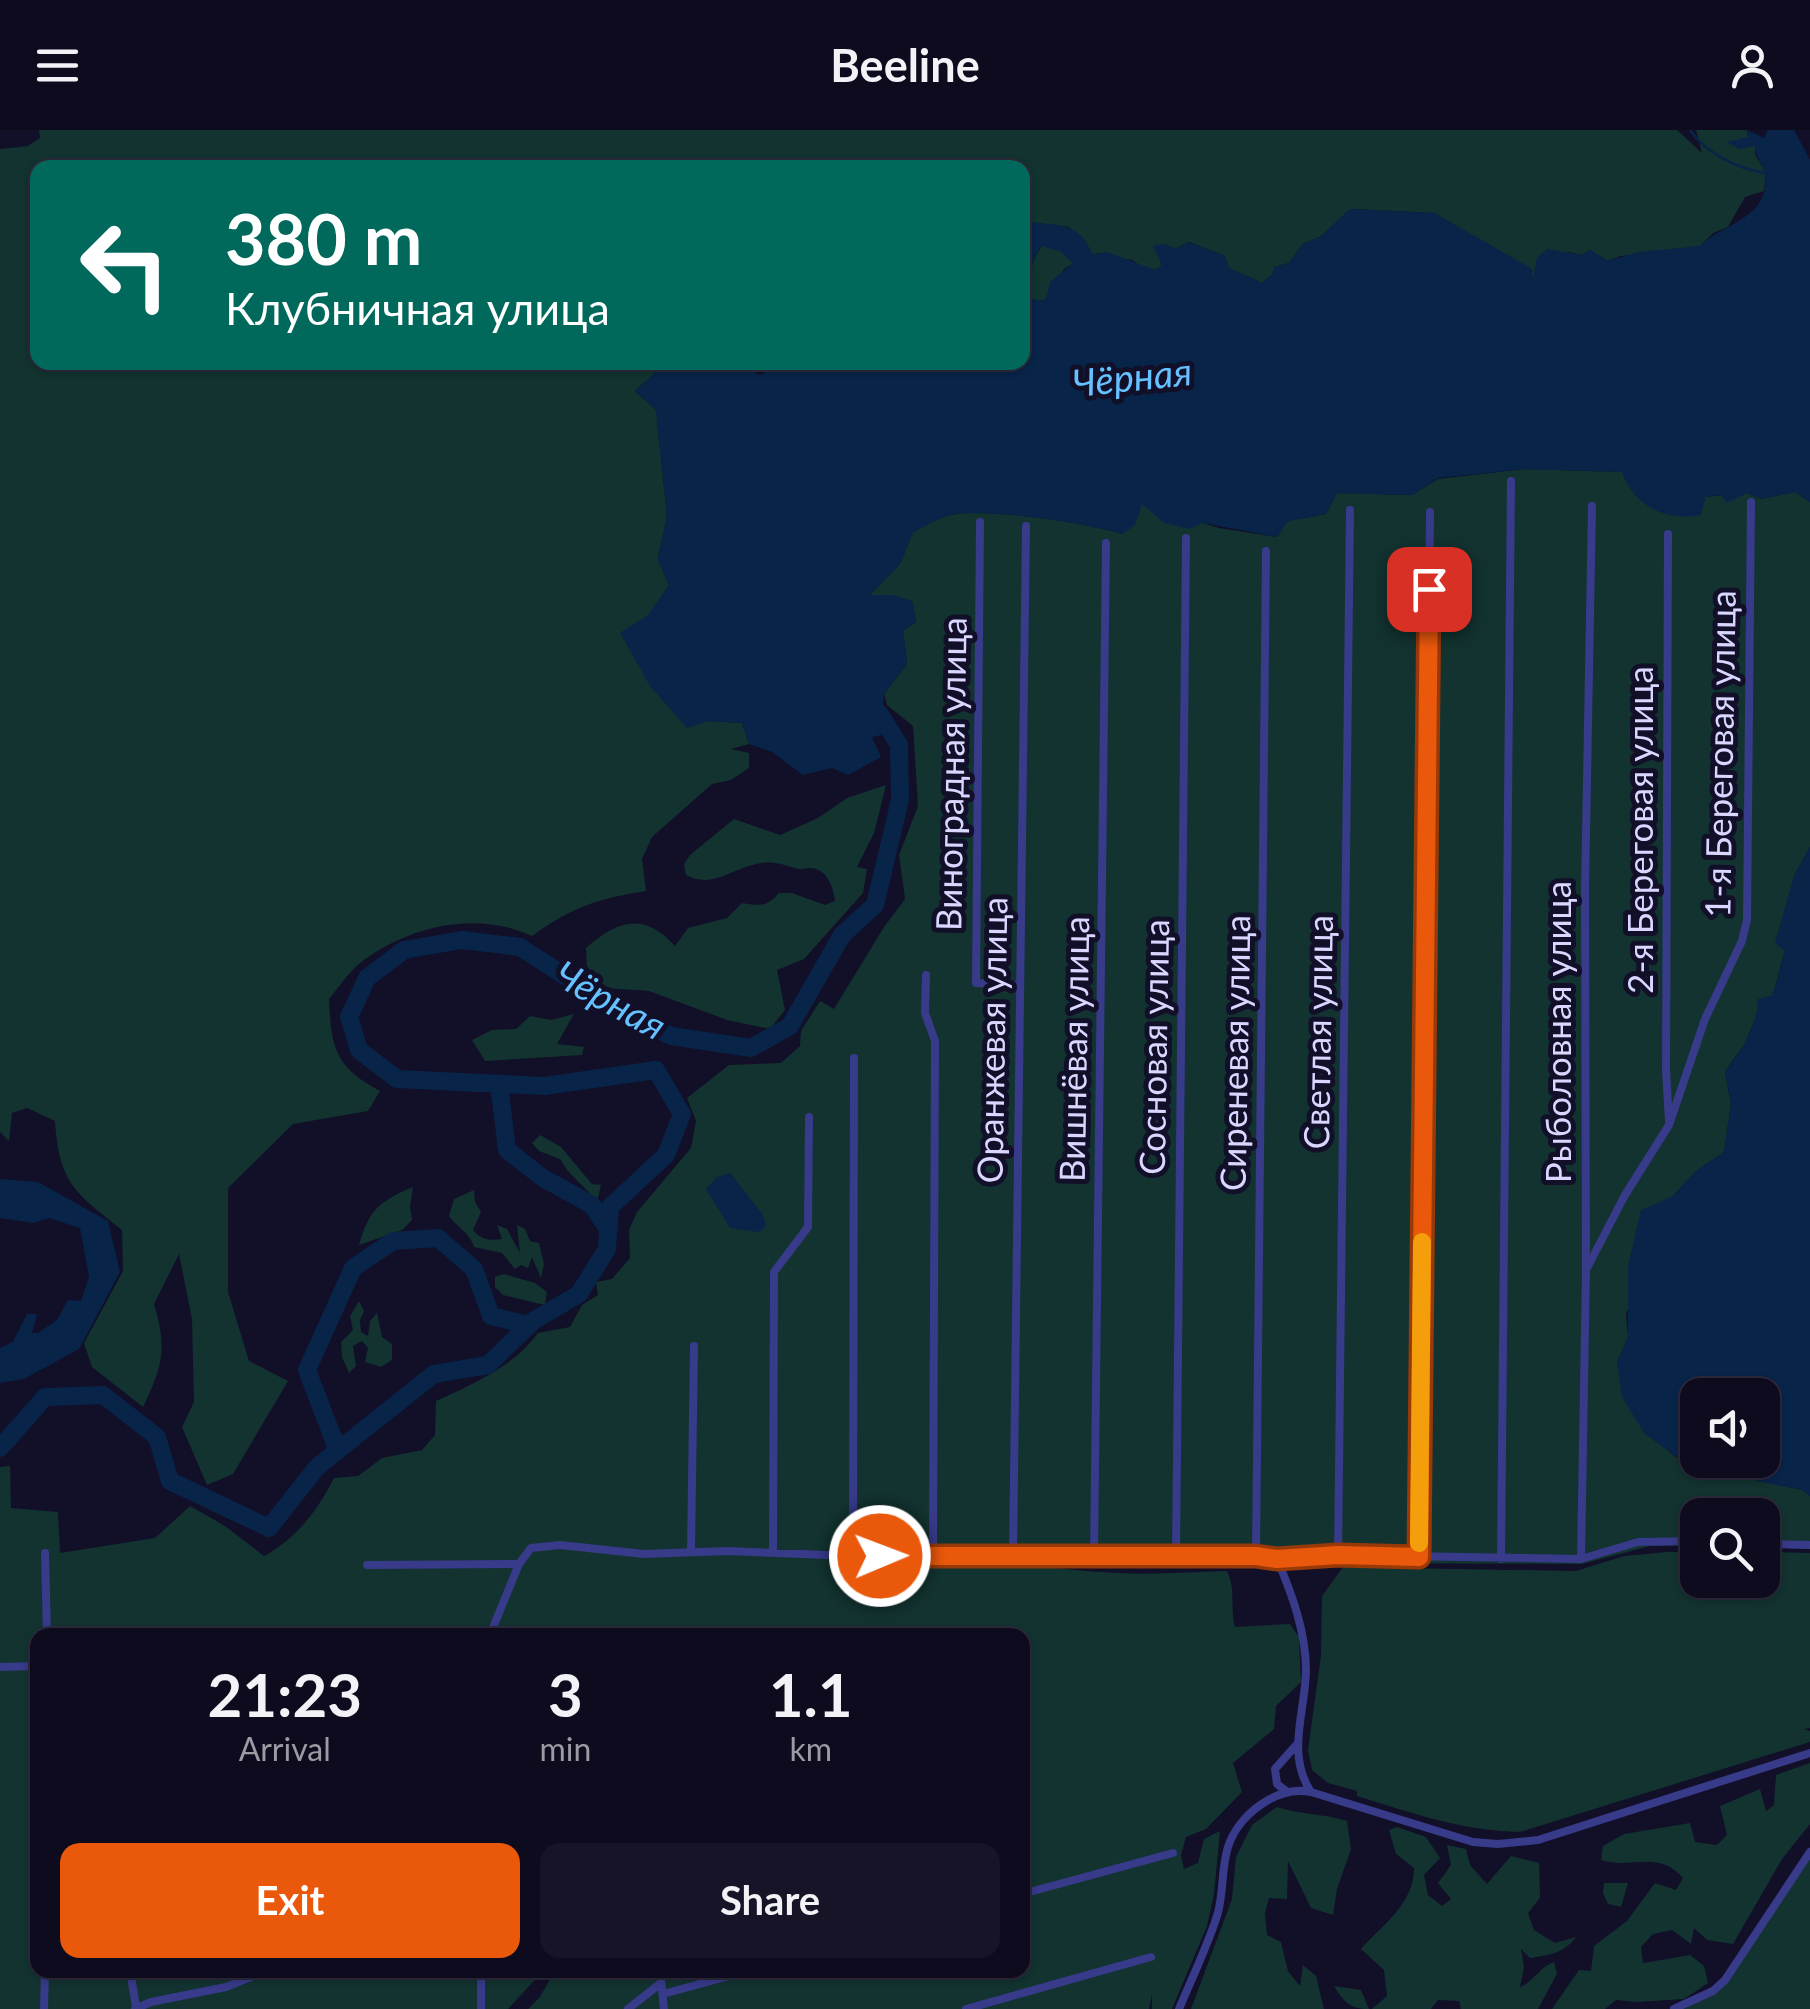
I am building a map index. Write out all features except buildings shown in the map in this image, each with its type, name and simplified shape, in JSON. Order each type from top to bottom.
[{"type":"street","points":[[1500,1559],[1511,481]]},
{"type":"street","name":"1-я Береговая улица","points":[[1586,1270],[1625,1196],[1669,1126],[1704,1020],[1742,941],[1747,920],[1751,502]]},
{"type":"street","name":"Рыболовная улица","points":[[1581,1559],[1586,1270],[1584,889],[1592,506]]},
{"type":"street","name":"Светлая улица","points":[[1338,1555],[1350,510]]},
{"type":"street","points":[[1419,1557],[1430,512]]},
{"type":"street","name":"Виноградная улица","points":[[980,522],[976,983],[1019,985]]},
{"type":"street","name":"Оранжевая улица","points":[[1013,1556],[1026,526]]},
{"type":"street","name":"2-я Береговая улица","points":[[1668,534],[1669,1126]]},
{"type":"street","name":"Сосновая улица","points":[[1176,1557],[1186,538]]},
{"type":"street","name":"Вишнёвая улица","points":[[1094,1555],[1106,543]]},
{"type":"street","name":"Сиреневая улица","points":[[1256,1556],[1266,551]]},
{"type":"street","points":[[926,974],[924,1013],[935,1041],[933,1555]]},
{"type":"street","points":[[853,1556],[854,1058]]},
{"type":"street","points":[[772,1553],[774,1272],[808,1226],[808,1117]]},
{"type":"street","points":[[691,1551],[694,1346]]},
{"type":"street","points":[[493,1628],[519,1564],[530,1548],[560,1545],[644,1554],[691,1551],[853,1556],[1581,1559],[1638,1542],[1680,1541]]},
{"type":"street","points":[[1780,1544],[1810,1545]]},
{"type":"street","points":[[45,1553],[47,1628]]},
{"type":"street","points":[[1277,1559],[1292,1594],[1305,1652],[1298,1766],[1310,1792]]},
{"type":"street","points":[[367,1565],[519,1564]]},
{"type":"street","points":[[0,1666],[30,1666]]},
{"type":"street","points":[[1298,1743],[1276,1769],[1277,1784],[1286,1790],[1310,1792],[1473,1842],[1498,1844],[1538,1840],[1810,1753]]},
{"type":"street","points":[[1179,2009],[1218,1914],[1227,1848],[1248,1816],[1286,1790]]},
{"type":"street","points":[[1674,2009],[1713,1991],[1724,1980],[1810,1852]]},
{"type":"street","points":[[1030,1892],[1173,1853]]},
{"type":"street","points":[[966,2009],[1152,1957]]},
{"type":"street","points":[[44,2009],[45,1978]]},
{"type":"street","points":[[131,1978],[136,2008],[250,1978]]},
{"type":"street","points":[[481,1978],[482,2009]]},
{"type":"street","points":[[661,1978],[664,2009]]},
{"type":"street","points":[[662,1994],[721,1978]]},
{"type":"street","points":[[628,2009],[661,1983]]},
{"type":"green space","points":[[39,130],[1677,130],[1702,153],[1696,130],[1747,130],[1748,137],[1729,143],[1755,146],[1755,154],[1766,173],[1764,191],[1745,197],[1728,227],[1713,233],[1700,246],[1608,261],[1590,250],[1582,255],[1568,252],[1533,284],[1531,269],[1434,213],[1351,209],[1320,237],[1303,244],[1289,263],[1275,267],[1262,283],[1229,268],[1225,256],[1189,242],[1175,249],[1165,244],[1163,265],[1155,270],[1132,260],[1092,255],[1069,227],[1030,222],[1030,160],[30,160],[30,370],[658,370],[635,391],[656,410],[667,516],[658,559],[669,585],[649,615],[709,721],[742,723],[749,744],[731,749],[749,753],[749,768],[731,780],[712,784],[652,837],[642,859],[646,891],[586,906],[532,936],[511,928],[466,923],[421,931],[360,963],[329,999],[331,1031],[338,1054],[353,1073],[380,1091],[368,1111],[293,1124],[228,1188],[228,1292],[249,1361],[288,1381],[233,1474],[207,1485],[182,1427],[194,1402],[192,1319],[179,1254],[154,1304],[161,1333],[161,1357],[143,1407],[92,1367],[84,1343],[123,1271],[122,1230],[73,1185],[61,1159],[55,1121],[27,1108],[12,1113],[9,1141],[0,1132],[0,149],[28,146],[40,138]]},
{"type":"green space","points":[[1042,246],[1060,251],[1074,263],[1064,269],[1046,299],[1039,301],[1030,298],[1030,277]]},
{"type":"green space","points":[[1525,469],[1622,472],[1700,515],[1705,497],[1747,493],[1761,499],[1795,492],[1810,502],[1810,847],[1794,876],[1785,950],[1773,995],[1758,1013],[1745,1043],[1725,1072],[1731,1104],[1724,1152],[1696,1171],[1673,1196],[1626,1314],[1628,1337],[1617,1362],[1645,1433],[1680,1458],[1680,1478],[1747,1478],[1803,1490],[1810,1496],[1810,1549],[1780,1548],[1780,1498],[1680,1498],[1680,1545],[1650,1546],[1582,1564],[935,1558],[930,1565],[1001,1564],[1132,1574],[1227,1571],[1235,1627],[1290,1624],[1299,1637],[1301,1682],[1276,1706],[1274,1729],[1233,1763],[1242,1792],[1206,1829],[1186,1837],[1181,1855],[1184,1869],[1198,1863],[1204,1839],[1220,1831],[1207,1926],[1172,2009],[1152,2009],[1152,1995],[1149,2009],[528,2009],[551,1978],[1030,1978],[1030,1628],[30,1628],[30,1978],[537,1978],[508,2009],[0,2009],[0,1467],[10,1466],[11,1508],[58,1512],[60,1553],[155,1538],[190,1506],[225,1526],[264,1556],[305,1523],[334,1478],[358,1476],[382,1458],[422,1450],[435,1435],[436,1401],[504,1365],[538,1333],[570,1327],[582,1305],[598,1295],[596,1282],[612,1279],[630,1258],[629,1230],[637,1212],[691,1148],[696,1121],[687,1098],[729,1065],[781,1063],[800,1046],[801,1031],[820,1001],[834,1009],[905,899],[899,855],[918,806],[913,726],[887,705],[884,694],[907,664],[903,630],[916,622],[912,601],[869,596],[900,564],[913,532],[946,516],[993,513],[1122,534],[1142,504],[1219,528],[1277,537],[1287,521],[1326,514],[1337,493],[1412,495],[1438,479]]},
{"type":"green space","points":[[886,785],[874,833],[857,867],[867,869],[863,893],[804,959],[777,970],[785,1010],[770,1029],[727,1020],[649,991],[606,988],[587,970],[586,948],[620,926],[642,924],[653,928],[675,946],[688,928],[727,918],[742,903],[762,904],[779,893],[792,893],[825,905],[835,901],[827,878],[814,868],[762,863],[705,880],[686,875],[684,864],[734,819],[780,835],[818,818],[847,798]]},
{"type":"green space","points":[[574,1014],[557,1044],[584,1047],[582,1055],[485,1061],[472,1040],[492,1030],[516,1029],[530,1016],[551,1020]]},
{"type":"green space","points":[[540,1135],[561,1147],[592,1184],[601,1185],[597,1202],[560,1159],[539,1151],[532,1143]]},
{"type":"green space","points":[[413,1187],[412,1220],[402,1230],[359,1245],[377,1208]]},
{"type":"green space","points":[[474,1190],[481,1212],[473,1230],[494,1240],[502,1239],[497,1225],[507,1229],[520,1253],[517,1225],[525,1229],[530,1241],[539,1243],[544,1264],[541,1278],[532,1257],[528,1268],[521,1265],[515,1269],[502,1253],[474,1247],[449,1216],[454,1199]]},
{"type":"green space","points":[[504,1274],[535,1283],[547,1292],[545,1305],[503,1295],[495,1287],[495,1277]]},
{"type":"green space","points":[[359,1301],[364,1311],[361,1332],[368,1336],[370,1321],[377,1313],[382,1337],[392,1344],[392,1360],[381,1367],[365,1362],[368,1348],[362,1341],[353,1346],[356,1366],[349,1373],[341,1342],[353,1330],[350,1316]]},
{"type":"green space","points":[[1680,1552],[1680,1598],[1780,1598],[1780,1552],[1810,1553],[1810,1728],[1803,1729],[1810,1731],[1810,1742],[1520,1832],[1458,1825],[1398,1809],[1328,1783],[1312,1770],[1308,1750],[1321,1655],[1322,1596],[1343,1567],[1576,1571],[1624,1556]]},
{"type":"green space","points":[[1810,1763],[1810,1824],[1782,1859],[1733,1944],[1707,1940],[1694,1928],[1691,1944],[1672,1930],[1653,1934],[1641,1947],[1643,1963],[1690,1955],[1704,1966],[1708,1983],[1684,1999],[1616,2000],[1605,2009],[1552,2009],[1579,1970],[1591,1971],[1594,1946],[1627,1921],[1655,1883],[1676,1890],[1683,1878],[1664,1864],[1601,1860],[1603,1846],[1624,1834],[1690,1823],[1695,1842],[1717,1845],[1727,1835],[1720,1806],[1760,1789],[1766,1811],[1774,1805],[1776,1775]]},
{"type":"green space","points":[[1277,1807],[1347,1821],[1351,1849],[1333,1915],[1311,1908],[1288,1861],[1287,1899],[1269,1898],[1265,1913],[1267,1935],[1281,1942],[1288,1971],[1300,1986],[1303,1965],[1316,1976],[1324,2009],[1191,2009],[1232,1899],[1236,1857],[1252,1825]]},
{"type":"green space","points":[[1397,1827],[1426,1837],[1440,1858],[1424,1875],[1428,1895],[1442,1906],[1451,1899],[1438,1883],[1451,1865],[1447,1845],[1466,1849],[1470,1865],[1487,1884],[1511,1856],[1539,1863],[1540,1898],[1528,1913],[1534,1930],[1555,1943],[1576,1937],[1562,1950],[1544,1956],[1530,1958],[1521,1949],[1524,1967],[1520,1987],[1554,1962],[1557,1974],[1538,2009],[1461,2009],[1459,2001],[1438,2000],[1431,2009],[1372,2009],[1387,1996],[1384,1970],[1361,1949],[1396,1913],[1413,1881],[1414,1868],[1396,1854],[1389,1830]]},
{"type":"green space","points":[[1810,1859],[1810,2009],[1684,2009],[1713,1994]]},
{"type":"green space","points":[[1604,1883],[1628,1883],[1621,1907],[1608,1904]]},
{"type":"green space","points":[[1334,1986],[1361,1990],[1369,2009],[1348,2003]]},
{"type":"water","points":[[1747,130],[1764,138],[1768,130],[1794,130],[1810,160],[1810,502],[1795,492],[1761,499],[1747,493],[1727,503],[1721,495],[1706,497],[1700,515],[1675,516],[1643,502],[1622,472],[1525,469],[1438,478],[1413,495],[1337,493],[1326,514],[1288,521],[1277,537],[1203,523],[1190,529],[1164,523],[1142,504],[1135,525],[1122,534],[1016,515],[946,516],[913,532],[900,564],[870,595],[893,595],[912,601],[916,622],[903,630],[907,664],[884,694],[881,735],[872,737],[881,757],[848,775],[832,768],[803,775],[772,752],[749,744],[742,723],[709,721],[687,728],[650,686],[620,633],[648,615],[669,585],[658,559],[667,516],[656,410],[635,391],[658,370],[750,370],[760,375],[769,370],[1030,370],[1030,298],[1030,222],[1075,231],[1092,254],[1107,252],[1155,270],[1162,265],[1153,246],[1165,244],[1175,249],[1188,242],[1225,256],[1229,268],[1262,283],[1275,267],[1289,263],[1303,244],[1320,237],[1350,209],[1434,213],[1532,269],[1533,279],[1537,258],[1547,249],[1582,255],[1590,250],[1608,261],[1639,252],[1700,246],[1753,211],[1765,190],[1765,175],[1755,146],[1739,149],[1727,142],[1748,137]],"holes":[[[1042,246],[1060,251],[1073,263],[1050,282],[1046,299],[1039,301],[1030,298],[1031,270]]]},
{"type":"water","points":[[1810,847],[1810,1496],[1802,1490],[1747,1478],[1780,1478],[1780,1378],[1680,1378],[1680,1457],[1645,1434],[1622,1397],[1617,1362],[1628,1337],[1628,1266],[1641,1210],[1673,1196],[1696,1171],[1724,1152],[1731,1104],[1725,1072],[1752,1028],[1758,999],[1773,995],[1785,951],[1775,943],[1794,876]]},
{"type":"water","points":[[730,1173],[763,1215],[766,1226],[759,1232],[730,1228],[706,1189],[717,1177]]},
{"type":"water","points":[[0,1179],[38,1182],[108,1221],[120,1272],[79,1349],[24,1379],[0,1383],[0,1348],[13,1342],[27,1314],[37,1314],[32,1333],[38,1333],[57,1320],[68,1300],[81,1301],[89,1277],[80,1228],[49,1218],[34,1223],[0,1218]]},
{"type":"waterway","points":[[1690,130],[1723,159],[1766,173]]},
{"type":"waterway","name":"Чёрная","points":[[0,1448],[45,1397],[103,1395],[157,1437],[170,1481],[269,1528],[317,1467],[434,1374],[488,1365],[533,1321],[579,1294],[607,1249],[610,1207],[666,1155],[682,1114],[656,1070],[544,1086],[397,1079],[359,1050],[349,1017],[367,978],[404,950],[462,940],[520,947],[596,996],[671,1036],[751,1048],[790,1026],[842,935],[875,905],[900,800],[899,745],[865,699]]},
{"type":"waterway","points":[[499,1084],[507,1150],[543,1178],[592,1205],[608,1229]]},
{"type":"waterway","points":[[338,1451],[307,1370],[353,1268],[393,1241],[438,1238],[474,1269],[491,1316],[529,1325]]},
{"type":"slow traffic","points":[[1419,1543],[1422,1242]]},
{"type":"route","points":[[880,1556],[1419,1557],[1429,589]]}]
